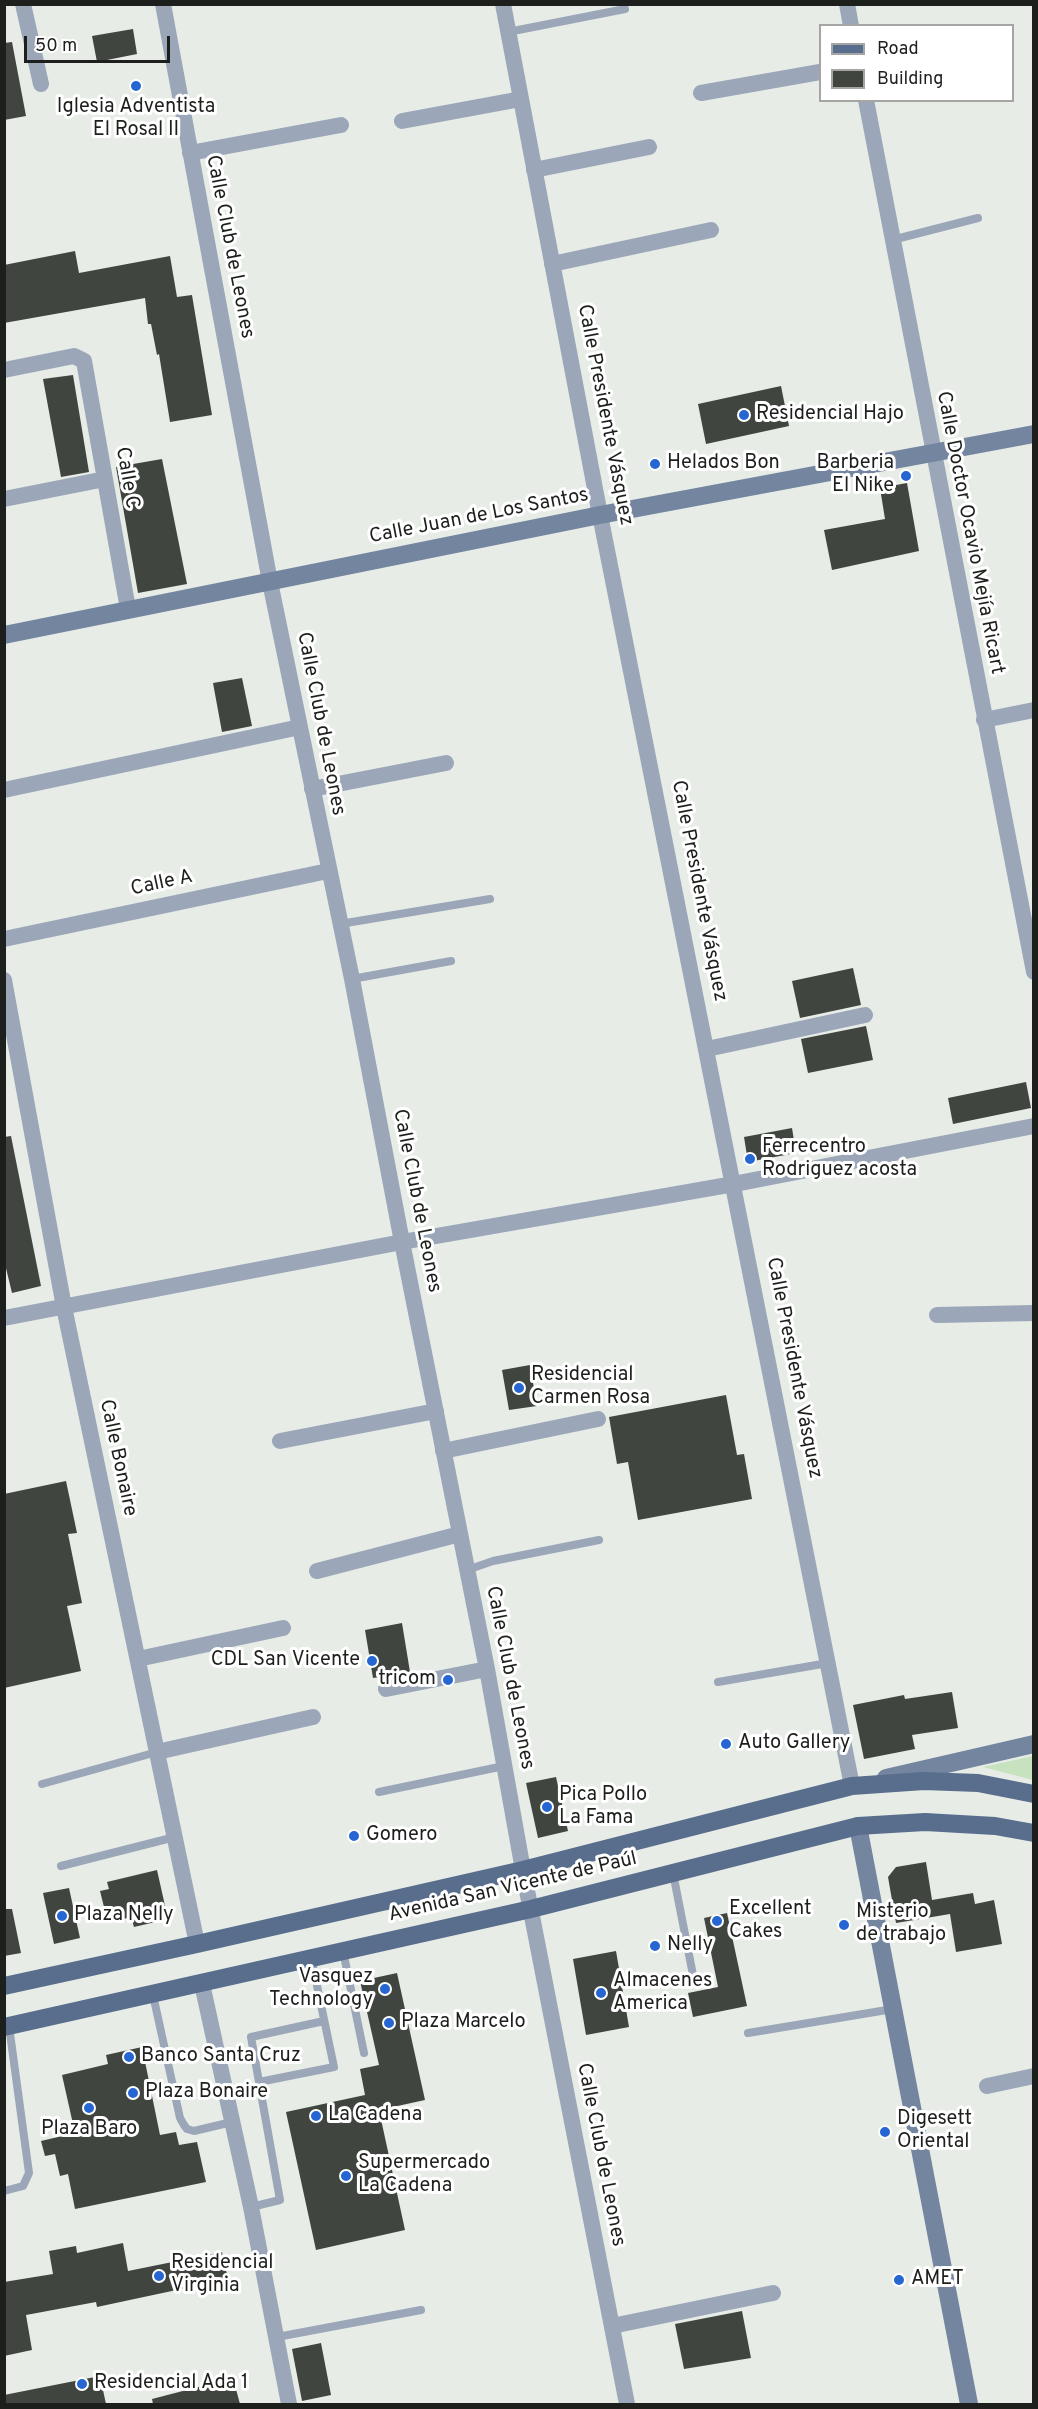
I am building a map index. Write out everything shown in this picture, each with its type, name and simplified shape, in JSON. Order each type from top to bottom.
[{"type":"main road","name":"Avenida San Vicente de Paúl","points":[[4,1986],[523,1870],[852,1786],[924,1781],[978,1784],[1034,1794]]},
{"type":"main road","name":"Avenida San Vicente de Paúl","points":[[7,2026],[531,1910],[858,1826],[925,1822],[995,1826],[1034,1833]]},
{"type":"street","points":[[23,4],[41,84]]},
{"type":"street","name":"Calle Club de Leones","points":[[163,4],[270,582],[352,979],[487,1669],[523,1870],[627,2404]]},
{"type":"street","name":"Calle Presidente Vásquez","points":[[502,4],[600,515],[852,1786]]},
{"type":"street","points":[[847,4],[851,24]]},
{"type":"street","points":[[701,93],[819,72]]},
{"type":"street","points":[[402,121],[520,99]]},
{"type":"street","name":"Calle Doctor Ocavio Mejía Ricart","points":[[866,102],[1034,972]]},
{"type":"street","points":[[190,153],[341,125]]},
{"type":"street","points":[[534,170],[649,147]]},
{"type":"street","points":[[552,264],[711,230]]},
{"type":"street","name":"Calle C","points":[[4,370],[80,357],[84,361],[128,609]]},
{"type":"street","name":"Calle Juan de Los Santos","points":[[4,635],[600,515],[1034,434]]},
{"type":"street","points":[[4,499],[105,479]]},
{"type":"street","points":[[984,720],[1034,710]]},
{"type":"street","points":[[4,790],[300,727]]},
{"type":"street","points":[[312,789],[446,763]]},
{"type":"street","name":"Calle A","points":[[4,939],[328,871]]},
{"type":"street","name":"Calle Bonaire","points":[[4,980],[64,1307],[197,1944]]},
{"type":"street","points":[[707,1049],[865,1014]]},
{"type":"street","points":[[4,1318],[402,1242],[734,1184],[1034,1126]]},
{"type":"street","points":[[937,1315],[1034,1313]]},
{"type":"street","points":[[280,1441],[436,1412]]},
{"type":"street","points":[[443,1451],[598,1419]]},
{"type":"street","points":[[317,1571],[460,1534]]},
{"type":"street","points":[[138,1659],[283,1628]]},
{"type":"street","points":[[386,1689],[487,1669]]},
{"type":"street","points":[[158,1752],[313,1717]]},
{"type":"street","name":"Avenida San Vicente de Paúl","points":[[852,1786],[1034,1744]]},
{"type":"street","points":[[858,1826],[969,2404]]},
{"type":"street","points":[[202,1984],[277,2337],[289,2404]]},
{"type":"street","points":[[987,2086],[1034,2076]]},
{"type":"street","points":[[612,2326],[773,2293]]},
{"type":"lane","points":[[508,32],[625,9]]},
{"type":"lane","points":[[892,240],[978,218]]},
{"type":"lane","points":[[340,924],[490,899]]},
{"type":"lane","points":[[352,979],[452,961]]},
{"type":"lane","points":[[467,1570],[493,1562],[599,1540]]},
{"type":"lane","points":[[718,1682],[828,1664]]},
{"type":"lane","points":[[42,1784],[158,1752]]},
{"type":"lane","points":[[380,1792],[504,1766]]},
{"type":"lane","points":[[61,1866],[175,1837]]},
{"type":"lane","points":[[673,1873],[693,1975]]},
{"type":"lane","points":[[343,1951],[364,2053]]},
{"type":"lane","points":[[259,2082],[334,2067],[311,1958]]},
{"type":"lane","points":[[153,1995],[184,2125],[194,2131],[232,2122]]},
{"type":"lane","points":[[748,2033],[893,2009]]},
{"type":"lane","points":[[250,2207],[280,2200],[251,2037],[324,2020]]},
{"type":"lane","points":[[4,2191],[23,2186],[28,2172],[7,2026]]},
{"type":"lane","points":[[277,2337],[421,2310]]},
{"type":"green space","points":[[1033,1756],[1033,1780],[983,1767]]},
{"type":"building","points":[[133,29],[137,54],[97,62],[92,36]]},
{"type":"building","points":[[12,42],[26,116],[4,120],[4,43]]},
{"type":"building","points":[[75,251],[79,273],[170,256],[177,297],[192,295],[212,415],[170,422],[159,354],[157,355],[151,324],[148,324],[145,298],[4,323],[4,265]]},
{"type":"building","points":[[73,375],[89,472],[61,477],[43,379]]},
{"type":"building","name":"Residencial Hajo","points":[[781,386],[789,426],[706,444],[698,404]]},
{"type":"building","points":[[162,459],[187,584],[138,593],[116,467]]},
{"type":"building","points":[[907,483],[919,551],[832,570],[824,530],[885,519],[880,488]]},
{"type":"building","points":[[242,678],[252,726],[222,732],[213,683]]},
{"type":"building","points":[[853,968],[861,1005],[800,1018],[792,981]]},
{"type":"building","points":[[866,1026],[873,1060],[808,1073],[801,1039]]},
{"type":"building","points":[[1026,1082],[1031,1108],[953,1124],[948,1098]]},
{"type":"building","points":[[792,1128],[796,1153],[748,1162],[744,1137]]},
{"type":"building","points":[[11,1136],[41,1286],[12,1293],[4,1260],[4,1137]]},
{"type":"building","name":"Residencial Carmen Rosa","points":[[530,1365],[537,1406],[509,1410],[502,1370]]},
{"type":"building","points":[[726,1395],[737,1455],[744,1454],[752,1499],[638,1520],[628,1462],[617,1464],[609,1417]]},
{"type":"building","points":[[66,1481],[77,1533],[68,1534],[82,1603],[67,1606],[81,1671],[4,1688],[4,1494]]},
{"type":"building","points":[[402,1623],[410,1672],[373,1678],[365,1630]]},
{"type":"building","points":[[952,1692],[958,1728],[912,1735],[915,1749],[864,1759],[853,1705],[904,1695],[905,1699]]},
{"type":"building","name":"Pica Pollo La Fama","points":[[556,1777],[568,1831],[538,1838],[526,1783]]},
{"type":"building","points":[[926,1862],[932,1900],[973,1893],[975,1904],[994,1900],[1002,1944],[956,1952],[950,1914],[896,1923],[888,1877],[896,1867]]},
{"type":"building","points":[[157,1870],[168,1919],[134,1927],[131,1917],[108,1923],[100,1891],[109,1889],[107,1882]]},
{"type":"building","name":"Plaza Nelly","points":[[69,1888],[80,1938],[54,1944],[43,1893]]},
{"type":"building","points":[[4,1909],[12,1909],[21,1953],[4,1956]]},
{"type":"building","points":[[727,1913],[747,2006],[693,2017],[688,1993],[718,1987],[704,1918]]},
{"type":"building","name":"Almacenes America","points":[[616,1951],[629,2027],[586,2035],[573,1959]]},
{"type":"building","name":"Supermercado La Cadena","points":[[397,1973],[425,2100],[379,2110],[405,2230],[316,2250],[286,2112],[365,2095],[360,2069],[379,2065],[360,1981]]},
{"type":"building","name":"Plaza Bonaire","points":[[142,2047],[160,2135],[176,2132],[179,2145],[197,2142],[206,2182],[75,2209],[68,2174],[60,2176],[55,2154],[45,2156],[41,2141],[75,2133],[62,2075],[108,2064],[106,2055]]},
{"type":"building","points":[[123,2243],[128,2271],[222,2252],[228,2279],[97,2307],[96,2302],[26,2315],[32,2350],[4,2356],[4,2282],[53,2274],[49,2251],[76,2246],[77,2253]]},
{"type":"building","points":[[742,2311],[751,2358],[684,2369],[675,2324]]},
{"type":"building","points":[[321,2343],[331,2395],[302,2401],[292,2349]]},
{"type":"building","name":"Residencial Ada 1","points":[[100,2376],[106,2404],[4,2404],[4,2395]]},
{"type":"building","points":[[233,2378],[240,2404],[153,2404],[152,2399]]},
{"type":"place","name":"Iglesia Adventista El Rosal II","points":[[136,86]]},
{"type":"place","name":"Residencial Hajo","points":[[744,415]]},
{"type":"place","name":"Helados Bon","points":[[655,464]]},
{"type":"place","name":"Barberia El Nike","points":[[906,476]]},
{"type":"place","name":"Ferrecentro Rodriguez acosta","points":[[750,1159]]},
{"type":"place","name":"Residencial Carmen Rosa","points":[[519,1388]]},
{"type":"place","name":"CDL San Vicente","points":[[372,1661]]},
{"type":"place","name":"tricom","points":[[448,1680]]},
{"type":"place","name":"Auto Gallery","points":[[726,1744]]},
{"type":"place","name":"Pica Pollo La Fama","points":[[547,1807]]},
{"type":"place","name":"Gomero","points":[[354,1836]]},
{"type":"place","name":"Plaza Nelly","points":[[62,1916]]},
{"type":"place","name":"Excellent Cakes","points":[[717,1921]]},
{"type":"place","name":"Misterio de trabajo","points":[[844,1925]]},
{"type":"place","name":"Nelly","points":[[655,1946]]},
{"type":"place","name":"Vasquez Technology","points":[[385,1989]]},
{"type":"place","name":"Almacenes America","points":[[601,1993]]},
{"type":"place","name":"Plaza Marcelo","points":[[389,2023]]},
{"type":"place","name":"Banco Santa Cruz","points":[[129,2057]]},
{"type":"place","name":"Plaza Bonaire","points":[[133,2093]]},
{"type":"place","name":"Plaza Baro","points":[[89,2108]]},
{"type":"place","name":"La Cadena","points":[[316,2116]]},
{"type":"place","name":"Digesett Oriental","points":[[885,2132]]},
{"type":"place","name":"Supermercado La Cadena","points":[[346,2176]]},
{"type":"place","name":"Residencial Virginia","points":[[159,2276]]},
{"type":"place","name":"AMET","points":[[899,2280]]},
{"type":"place","name":"Residencial Ada 1","points":[[82,2384]]}]
